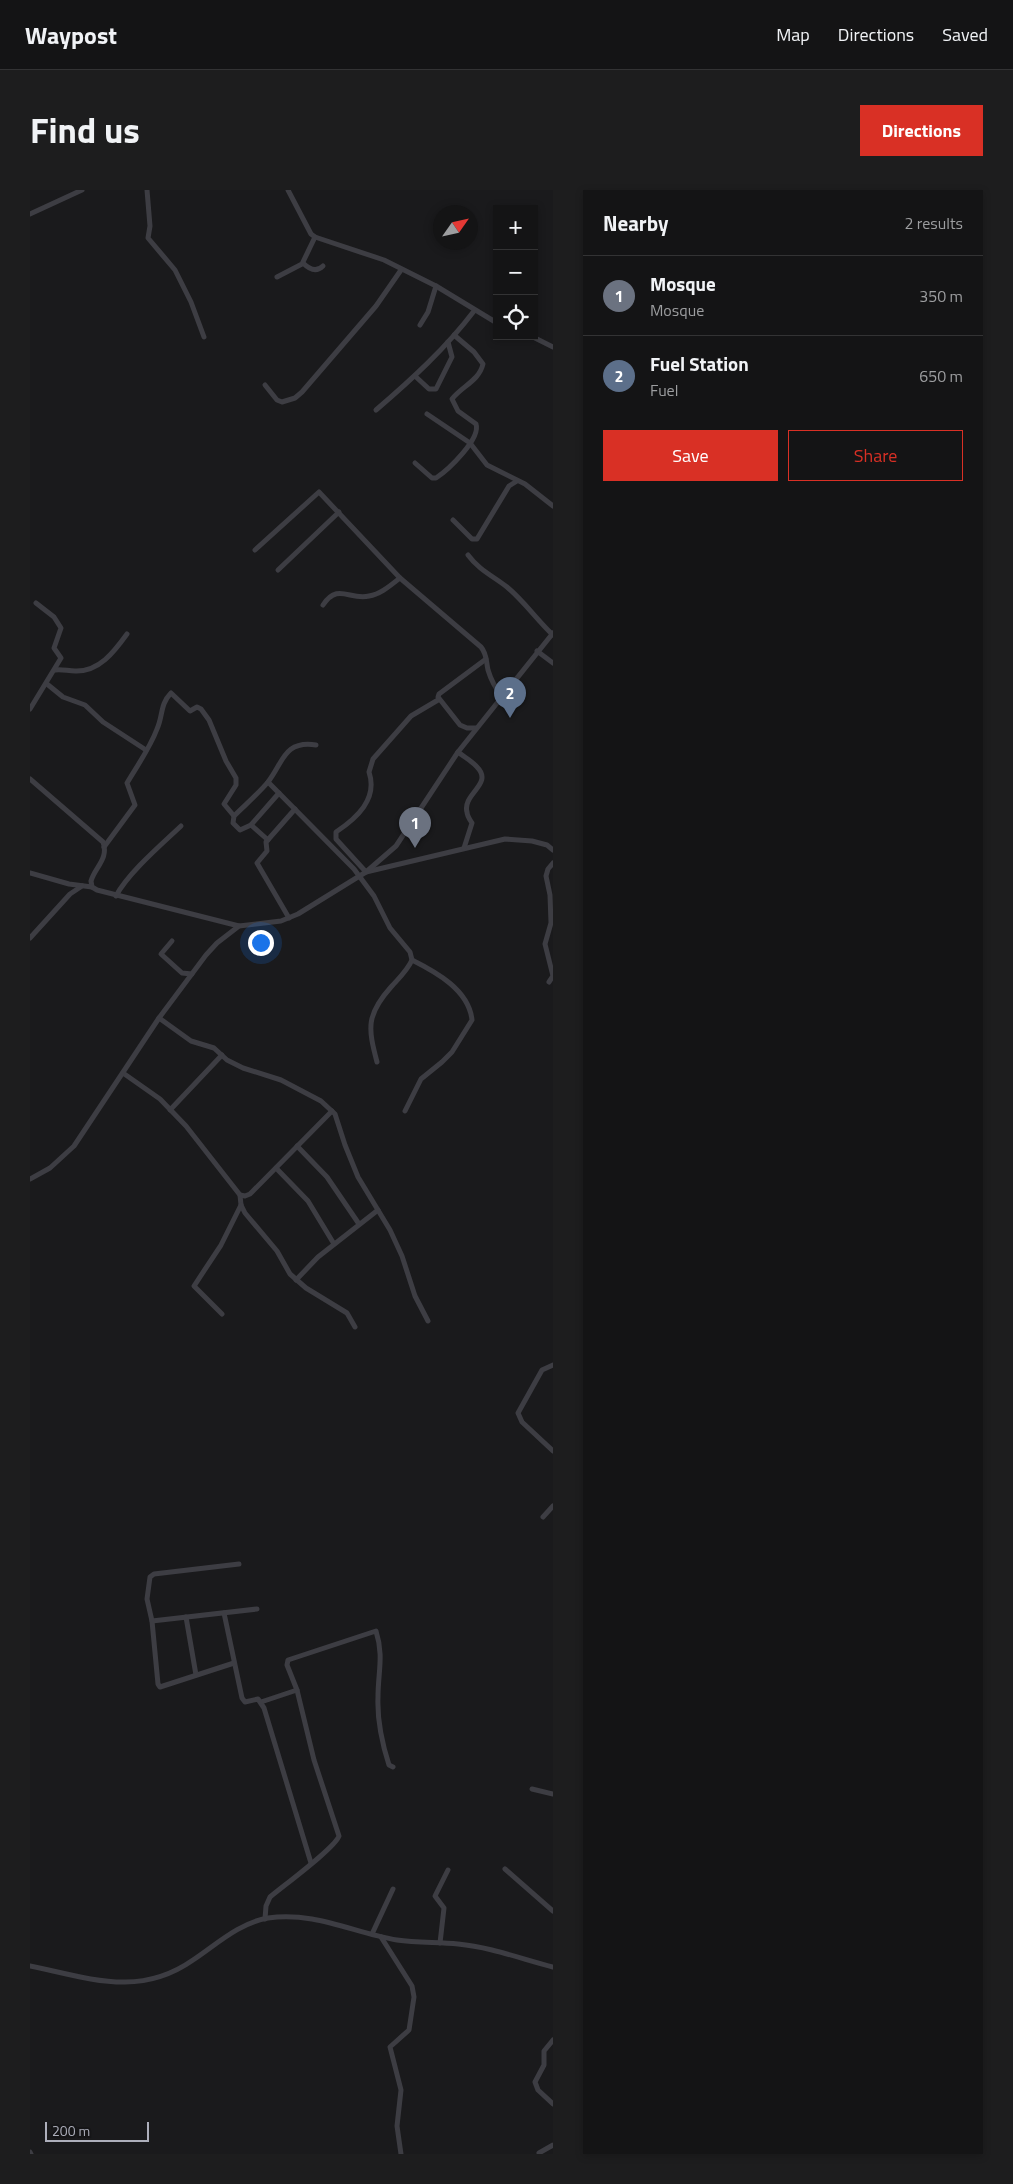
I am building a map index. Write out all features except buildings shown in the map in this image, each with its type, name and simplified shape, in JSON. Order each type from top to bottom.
[{"type":"street","points":[[30,214],[82,190]]},
{"type":"street","points":[[147,190],[150,226],[148,238],[175,270],[191,302],[204,337]]},
{"type":"street","points":[[288,190],[311,234],[315,237],[378,257],[436,286],[493,321]]},
{"type":"street","points":[[278,277],[303,263],[315,237]]},
{"type":"street","points":[[303,263],[313,270],[318,270],[323,266]]},
{"type":"street","points":[[265,385],[277,400],[282,402],[295,398],[376,306],[401,270]]},
{"type":"street","points":[[420,325],[428,312],[436,286]]},
{"type":"street","points":[[376,410],[415,376],[448,342],[474,311]]},
{"type":"street","points":[[416,463],[432,478],[436,478],[457,460],[470,443],[477,426],[458,411],[452,399],[464,386],[477,377],[483,364],[474,352],[454,335]]},
{"type":"street","points":[[538,340],[553,347]]},
{"type":"street","points":[[415,376],[429,389],[436,389],[452,357],[448,342]]},
{"type":"street","points":[[427,414],[434,421],[470,443],[487,465],[530,487],[553,505]]},
{"type":"street","points":[[453,520],[472,539],[477,539],[509,486],[518,481]]},
{"type":"street","points":[[255,550],[317,493],[321,494],[400,578],[481,647],[496,689],[502,696]]},
{"type":"street","points":[[278,570],[339,512]]},
{"type":"street","points":[[30,873],[82,886],[92,886],[102,893],[239,926],[265,924],[289,918],[366,872],[403,838],[458,752],[537,651],[553,634],[506,586],[486,573],[468,555]]},
{"type":"street","points":[[323,605],[326,600],[340,593],[369,597],[400,578]]},
{"type":"street","points":[[30,709],[47,684],[61,658],[54,648],[61,628],[54,617],[36,603]]},
{"type":"street","points":[[55,670],[74,671],[96,667],[112,653],[127,634]]},
{"type":"street","points":[[537,651],[553,663]]},
{"type":"street","points":[[366,872],[336,840],[336,832],[357,816],[370,794],[372,781],[368,772],[373,759],[411,716],[438,700],[439,694],[486,659]]},
{"type":"street","points":[[47,684],[64,697],[85,706],[103,722],[146,750]]},
{"type":"street","points":[[92,886],[90,881],[103,860],[104,847],[134,805],[126,785],[157,731],[161,710],[171,693],[188,710],[197,707],[201,709],[209,720],[226,761],[236,778],[236,785],[224,804],[234,816]]},
{"type":"street","points":[[438,700],[463,727],[476,728]]},
{"type":"street","points":[[279,793],[251,825],[240,830],[236,828],[233,823],[234,816],[268,782],[285,753],[307,743],[316,745]]},
{"type":"street","points":[[458,752],[477,767],[483,776],[482,783],[467,801],[467,813],[472,823],[464,848]]},
{"type":"street","points":[[30,779],[98,837],[104,847]]},
{"type":"street","points":[[268,782],[360,876],[380,906],[390,928],[410,952],[412,960],[408,968],[378,1002],[372,1012],[370,1023],[371,1040],[378,1062]]},
{"type":"street","points":[[289,918],[257,863],[266,854],[268,840],[295,809]]},
{"type":"street","points":[[251,825],[268,840]]},
{"type":"street","points":[[116,896],[120,888],[181,826]]},
{"type":"street","points":[[366,872],[495,841],[517,839],[547,845],[553,850]]},
{"type":"street","points":[[548,982],[553,976],[545,944],[551,923],[550,895],[546,876],[548,869],[553,863]]},
{"type":"street","points":[[30,938],[70,894],[82,886]]},
{"type":"street","points":[[226,923],[229,927],[228,934]]},
{"type":"street","points":[[30,1179],[50,1168],[69,1152],[160,1018],[206,955],[239,926]]},
{"type":"street","points":[[172,941],[161,954],[182,973],[192,974]]},
{"type":"street","points":[[405,1111],[421,1079],[452,1052],[472,1020],[468,1006],[454,987],[412,960]]},
{"type":"street","points":[[160,1018],[191,1041],[214,1048],[243,1068],[281,1080],[321,1101],[332,1111],[337,1117],[345,1145],[358,1177],[402,1256],[415,1296],[428,1321]]},
{"type":"street","points":[[170,1110],[222,1055]]},
{"type":"street","points":[[122,1073],[152,1093],[190,1130],[240,1195],[241,1205],[250,1221],[269,1240],[290,1274],[306,1288],[343,1309],[353,1320],[355,1327]]},
{"type":"street","points":[[240,1195],[250,1194],[332,1111]]},
{"type":"street","points":[[297,1146],[327,1177],[359,1224]]},
{"type":"street","points":[[276,1168],[308,1201],[334,1244]]},
{"type":"street","points":[[222,1314],[194,1286],[221,1245],[241,1205]]},
{"type":"street","points":[[296,1280],[334,1244],[378,1210]]},
{"type":"street","points":[[553,1365],[542,1370],[518,1413],[522,1422],[553,1451]]},
{"type":"street","points":[[542,1517],[553,1506]]},
{"type":"street","points":[[234,1664],[160,1687],[158,1684],[152,1621],[147,1599],[152,1575],[240,1564]]},
{"type":"street","points":[[152,1621],[258,1609]]},
{"type":"street","points":[[224,1613],[242,1698],[245,1702],[258,1699],[261,1702],[311,1862]]},
{"type":"street","points":[[186,1617],[196,1675]]},
{"type":"street","points":[[265,1918],[266,1906],[270,1897],[335,1843],[339,1836],[314,1760],[297,1690],[287,1665],[288,1660],[376,1631],[381,1668],[378,1697],[381,1738],[389,1766],[393,1767]]},
{"type":"street","points":[[261,1702],[297,1690]]},
{"type":"street","points":[[532,1789],[553,1794]]},
{"type":"street","points":[[505,1869],[553,1912]]},
{"type":"street","points":[[440,1943],[444,1908],[435,1896],[448,1870]]},
{"type":"street","points":[[372,1934],[393,1889]]},
{"type":"street","points":[[30,1966],[115,1982],[141,1982],[172,1973],[234,1931],[265,1918],[296,1916],[398,1940],[480,1948],[553,1967]]},
{"type":"street","points":[[381,1937],[412,1986],[414,1996],[409,2030],[406,2035],[390,2047],[401,2090],[397,2126],[402,2154]]},
{"type":"street","points":[[553,2040],[544,2050],[544,2065],[535,2082],[538,2090],[553,2104]]},
{"type":"street","points":[[538,2153],[553,2145]]},
{"type":"place","name":"Fuel Station","points":[[510,718]]},
{"type":"place","name":"Mosque","points":[[415,848]]}]
